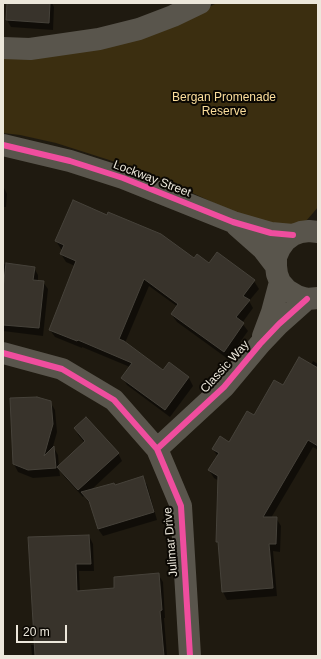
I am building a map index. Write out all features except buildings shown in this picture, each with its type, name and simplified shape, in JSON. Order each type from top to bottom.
[{"type":"street","points":[[3,48],[30,49],[99,39],[139,29],[200,3]]},
{"type":"street","name":"Lockway Street","points":[[3,145],[70,161],[123,178],[233,222],[271,233],[304,233]]},
{"type":"street","name":"Classic Way","points":[[260,344],[272,312],[278,274],[276,257],[280,248],[285,241],[304,233],[318,216]]},
{"type":"street","name":"Lockway Street","points":[[233,222],[263,249],[287,290],[297,296],[313,298]]},
{"type":"street","name":"Classic Way","points":[[157,449],[224,387],[278,324],[313,298]]},
{"type":"street","name":"Julimar Drive","points":[[3,353],[62,369],[114,400],[157,449],[181,506],[190,656]]},
{"type":"green space","name":"Bergan Promenade Reserve","points":[[217,3],[318,3],[318,207],[306,221],[296,226],[255,222],[171,183],[128,166],[56,143],[3,133],[3,55],[166,28]]},
{"type":"cycle path","points":[[3,145],[70,161],[123,178],[233,222],[271,233],[293,235]]},
{"type":"cycle path","points":[[157,449],[224,387],[260,344],[279,324],[307,299]]},
{"type":"cycle path","points":[[3,353],[62,369],[114,400],[157,449],[181,506],[190,656]]}]
